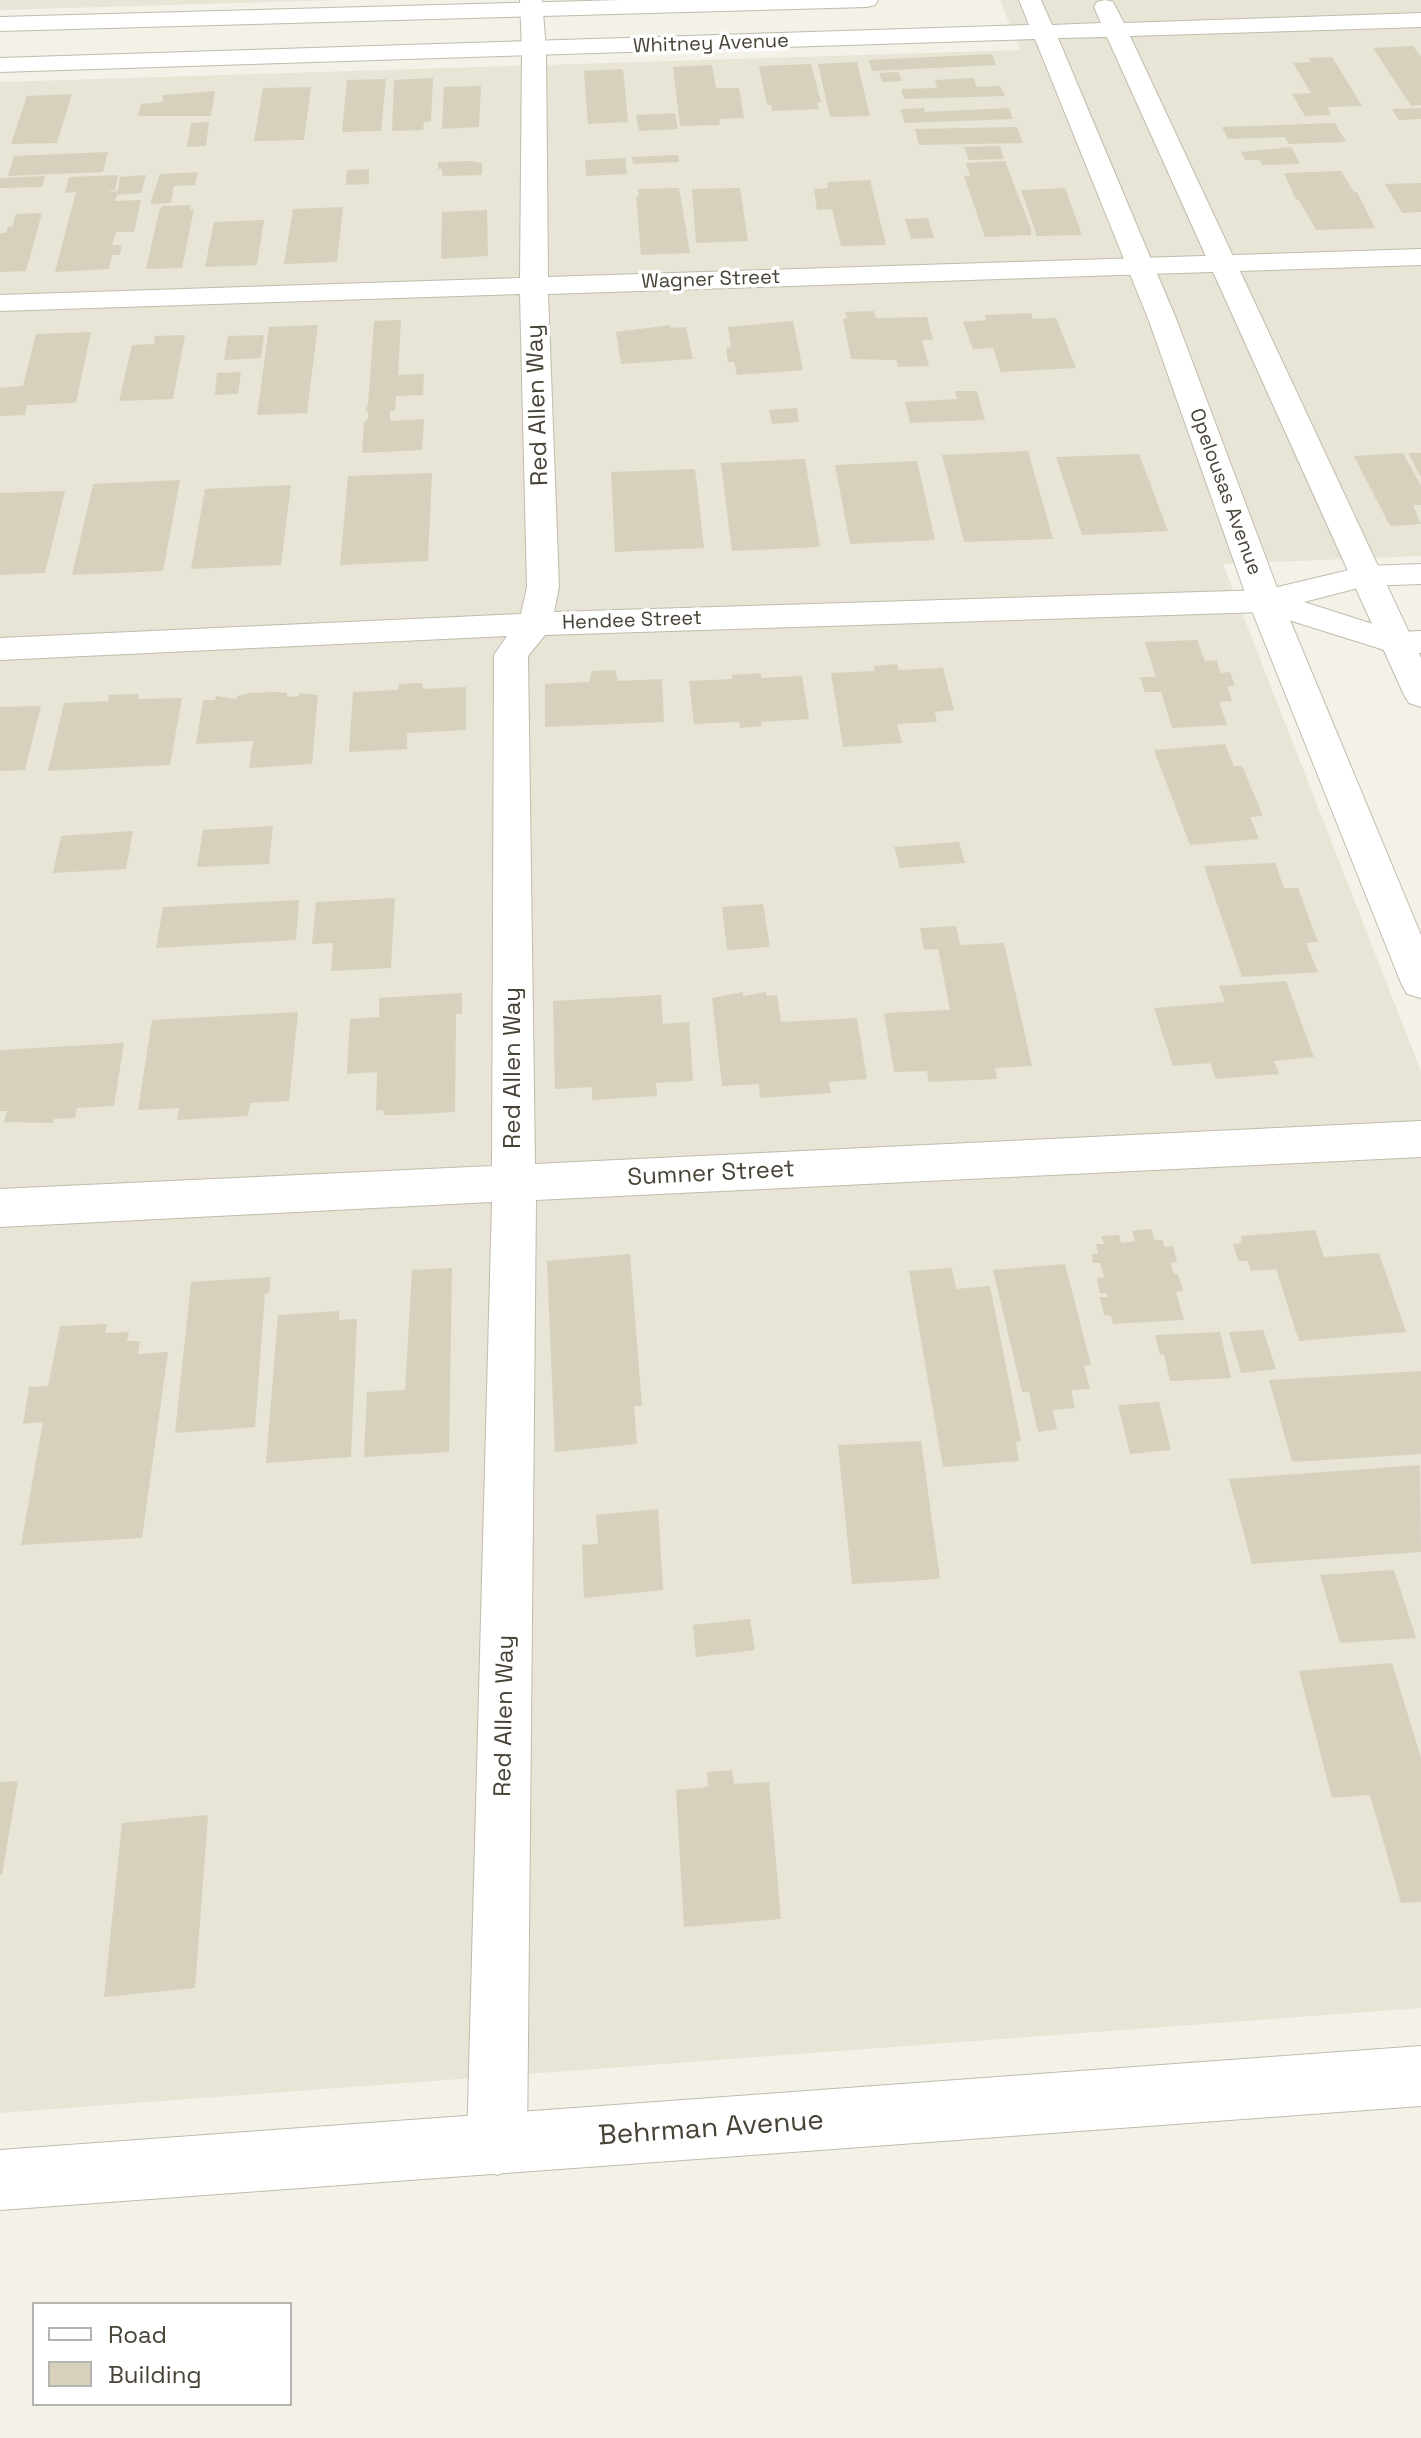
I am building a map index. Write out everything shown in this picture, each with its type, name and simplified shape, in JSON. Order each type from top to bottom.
[{"type":"street","name":"Whitney Avenue","points":[[0,24],[531,4],[867,0]]},
{"type":"street","name":"Opelousas Avenue","points":[[1030,0],[1140,266],[1265,601],[1421,983]]},
{"type":"street","points":[[1101,0],[1366,576],[1409,643],[1421,695]]},
{"type":"street","name":"Red Allen Way","points":[[497,2145],[514,1184],[511,655],[535,624],[543,587],[534,286],[534,50],[531,4]]},
{"type":"street","name":"Whitney Avenue","points":[[0,65],[1421,20]]},
{"type":"street","name":"Wagner Street","points":[[0,303],[1421,257]]},
{"type":"street","name":"Hendee Street","points":[[0,649],[535,624],[1265,601],[1366,576],[1421,574]]},
{"type":"street","name":"Hendee Street","points":[[1265,601],[1409,643]]},
{"type":"street","name":"Sumner Street","points":[[0,1208],[1421,1139]]},
{"type":"street","name":"Behrman Avenue","points":[[0,2180],[1421,2076]]},
{"type":"shaded area","points":[[0,0],[341,0],[0,10]]},
{"type":"shaded area","points":[[1000,0],[1421,0],[1421,556],[1223,564],[1421,1071],[1421,2008],[0,2113],[0,82],[1020,50]]},
{"type":"building","points":[[1413,46],[1421,57],[1421,105],[1411,106],[1373,48]]},
{"type":"building","points":[[992,54],[996,65],[872,71],[869,60]]},
{"type":"building","points":[[1332,57],[1362,106],[1327,107],[1331,115],[1305,116],[1292,94],[1311,93],[1293,63],[1311,62],[1309,58]]},
{"type":"building","points":[[857,62],[870,116],[830,117],[818,64]]},
{"type":"building","points":[[811,64],[821,102],[817,103],[819,109],[772,111],[771,105],[767,105],[759,66]]},
{"type":"building","points":[[712,65],[716,88],[739,88],[744,118],[719,119],[720,125],[680,126],[673,67]]},
{"type":"building","points":[[623,69],[628,122],[588,124],[584,71]]},
{"type":"building","points":[[898,72],[902,81],[882,82],[879,73]]},
{"type":"building","points":[[433,78],[431,122],[424,122],[423,130],[392,131],[394,80]]},
{"type":"building","points":[[973,78],[977,87],[1000,86],[1005,96],[904,99],[901,89],[937,88],[935,80]]},
{"type":"building","points":[[386,79],[381,131],[342,132],[347,80]]},
{"type":"building","points":[[481,86],[479,127],[442,129],[444,87]]},
{"type":"building","points":[[311,87],[304,140],[254,141],[263,88]]},
{"type":"building","points":[[215,91],[211,116],[138,116],[141,104],[162,102],[163,95]]},
{"type":"building","points":[[72,94],[57,143],[11,144],[27,96]]},
{"type":"building","points":[[924,108],[925,112],[1009,108],[1013,119],[905,123],[900,109]]},
{"type":"building","points":[[1421,108],[1421,119],[1399,120],[1392,109]]},
{"type":"building","points":[[675,113],[678,129],[639,131],[636,115]]},
{"type":"building","points":[[209,122],[206,146],[187,147],[191,123]]},
{"type":"building","points":[[1335,123],[1346,142],[1289,144],[1285,137],[1228,139],[1222,127]]},
{"type":"building","points":[[1017,127],[1023,143],[919,145],[915,129]]},
{"type":"building","points":[[1000,146],[1004,159],[969,160],[964,147]]},
{"type":"building","points":[[1291,147],[1300,164],[1262,165],[1260,160],[1245,160],[1241,152]]},
{"type":"building","points":[[108,152],[103,172],[8,176],[14,156]]},
{"type":"building","points":[[678,155],[679,162],[633,164],[632,157]]},
{"type":"building","points":[[625,158],[627,174],[586,176],[585,160]]},
{"type":"building","points":[[1005,161],[1031,235],[985,237],[964,176],[970,176],[966,163]]},
{"type":"building","points":[[438,162],[482,163],[482,175],[442,176],[442,169],[438,169]]},
{"type":"building","points":[[369,169],[369,184],[346,185],[347,170]]},
{"type":"building","points":[[1341,171],[1357,192],[1375,228],[1316,230],[1299,200],[1296,200],[1284,173]]},
{"type":"building","points":[[198,172],[195,185],[174,186],[171,203],[150,204],[160,174]]},
{"type":"building","points":[[118,175],[115,190],[106,192],[118,191],[120,177],[146,175],[141,193],[117,195],[115,201],[141,200],[134,232],[116,232],[112,245],[122,245],[120,255],[112,255],[109,269],[55,272],[76,192],[65,193],[69,177]]},
{"type":"building","points":[[45,176],[42,187],[0,188],[0,178]]},
{"type":"building","points":[[870,180],[886,245],[841,246],[832,209],[817,210],[814,189],[828,188],[827,182]]},
{"type":"building","points":[[1421,183],[1421,212],[1402,213],[1385,184]]},
{"type":"building","points":[[679,188],[690,253],[641,255],[638,189]]},
{"type":"building","points":[[740,188],[748,241],[696,243],[692,189]]},
{"type":"building","points":[[1065,188],[1082,235],[1037,236],[1021,190]]},
{"type":"building","points":[[191,205],[190,210],[194,209],[182,268],[146,269],[159,211],[163,206]]},
{"type":"building","points":[[343,207],[337,262],[284,264],[293,209]]},
{"type":"building","points":[[487,210],[488,256],[441,259],[442,212]]},
{"type":"building","points":[[42,213],[26,271],[0,272],[0,233],[6,233],[8,226],[12,227],[16,214]]},
{"type":"building","points":[[928,218],[934,238],[911,239],[905,219]]},
{"type":"building","points":[[264,220],[257,265],[205,267],[214,222]]},
{"type":"building","points":[[874,311],[876,318],[927,317],[933,340],[922,340],[929,366],[898,367],[896,360],[851,359],[843,319],[847,318],[845,312]]},
{"type":"building","points":[[1031,313],[1033,319],[1056,318],[1076,368],[1001,372],[993,348],[973,349],[963,322],[986,320],[985,315]]},
{"type":"building","points":[[401,320],[398,375],[424,374],[423,395],[396,396],[395,411],[390,411],[390,417],[391,421],[424,419],[422,450],[362,453],[364,422],[368,419],[368,411],[365,411],[374,321]]},
{"type":"building","points":[[793,321],[803,370],[737,375],[734,362],[728,362],[726,348],[731,347],[728,327]]},
{"type":"building","points":[[318,325],[307,413],[257,415],[269,327]]},
{"type":"building","points":[[670,325],[671,328],[686,327],[693,359],[621,364],[616,332]]},
{"type":"building","points":[[91,332],[76,403],[27,405],[25,415],[0,416],[0,388],[23,386],[36,334]]},
{"type":"building","points":[[185,335],[173,399],[119,401],[132,345],[154,344],[155,336]]},
{"type":"building","points":[[264,335],[261,358],[224,360],[228,336]]},
{"type":"building","points":[[241,372],[238,394],[215,395],[217,373]]},
{"type":"building","points":[[955,391],[977,391],[985,420],[910,423],[905,402],[957,399]]},
{"type":"building","points":[[797,408],[799,422],[772,424],[769,410]]},
{"type":"building","points":[[1028,451],[1053,539],[964,542],[942,455]]},
{"type":"building","points":[[1403,453],[1421,486],[1421,505],[1413,505],[1421,524],[1390,526],[1354,456]]},
{"type":"building","points":[[1408,453],[1421,453],[1421,477]]},
{"type":"building","points":[[1139,454],[1168,531],[1082,535],[1056,457]]},
{"type":"building","points":[[805,459],[820,547],[732,551],[721,463]]},
{"type":"building","points":[[917,461],[935,540],[850,544],[835,465]]},
{"type":"building","points":[[695,469],[704,548],[615,552],[611,472]]},
{"type":"building","points":[[432,473],[428,561],[340,565],[348,476]]},
{"type":"building","points":[[180,480],[163,571],[72,575],[93,484]]},
{"type":"building","points":[[291,485],[281,565],[191,569],[205,489]]},
{"type":"building","points":[[65,491],[45,573],[0,575],[0,493]]},
{"type":"building","points":[[1197,640],[1205,661],[1217,660],[1220,673],[1230,672],[1235,686],[1227,686],[1232,701],[1219,702],[1227,725],[1172,728],[1161,692],[1145,692],[1140,677],[1156,677],[1145,642]]},
{"type":"building","points":[[897,664],[899,670],[943,668],[954,710],[935,712],[937,722],[897,724],[902,743],[843,747],[831,673],[875,671],[874,666]]},
{"type":"building","points":[[615,670],[618,681],[662,679],[664,722],[545,727],[545,684],[589,682],[592,671]]},
{"type":"building","points":[[761,673],[761,678],[802,676],[809,719],[761,722],[762,726],[740,728],[739,722],[694,724],[689,681],[732,679],[732,675]]},
{"type":"building","points":[[422,683],[423,689],[466,687],[466,730],[407,733],[407,749],[349,752],[353,692],[398,690],[399,684]]},
{"type":"building","points":[[249,693],[287,693],[287,697],[299,696],[299,693],[318,695],[312,764],[249,768],[253,741],[196,744],[203,700],[215,700],[216,696],[237,699],[237,696]]},
{"type":"building","points":[[139,694],[138,699],[182,698],[170,765],[48,771],[64,703],[108,701],[109,695]]},
{"type":"building","points":[[41,706],[25,770],[0,771],[0,707]]},
{"type":"building","points":[[1225,744],[1234,766],[1242,766],[1263,816],[1250,817],[1259,839],[1190,845],[1154,750]]},
{"type":"building","points":[[273,826],[269,864],[197,867],[203,830]]},
{"type":"building","points":[[133,831],[126,869],[53,873],[61,836]]},
{"type":"building","points":[[959,842],[965,863],[900,868],[894,847]]},
{"type":"building","points":[[1275,863],[1284,888],[1298,888],[1318,942],[1306,943],[1318,972],[1242,977],[1204,866]]},
{"type":"building","points":[[395,898],[391,968],[331,971],[333,943],[312,944],[316,902]]},
{"type":"building","points":[[299,900],[296,940],[156,948],[163,907]]},
{"type":"building","points":[[763,904],[770,947],[727,950],[722,907]]},
{"type":"building","points":[[956,926],[960,945],[1004,943],[1032,1066],[995,1068],[997,1079],[929,1082],[927,1071],[894,1072],[884,1013],[950,1010],[938,949],[924,950],[920,928]]},
{"type":"building","points":[[1286,981],[1314,1057],[1274,1061],[1279,1074],[1216,1079],[1210,1063],[1173,1066],[1154,1008],[1225,1002],[1219,986]]},
{"type":"building","points":[[743,992],[743,996],[766,992],[767,996],[777,995],[781,1022],[857,1018],[867,1079],[829,1082],[831,1093],[760,1098],[759,1084],[722,1086],[712,998]]},
{"type":"building","points":[[462,993],[462,1014],[456,1014],[455,1112],[384,1115],[383,1110],[376,1111],[377,1072],[347,1074],[350,1019],[379,1017],[379,998]]},
{"type":"building","points":[[661,995],[663,1024],[689,1022],[693,1081],[656,1083],[657,1096],[592,1100],[592,1087],[555,1089],[553,1001]]},
{"type":"building","points":[[298,1012],[289,1101],[250,1103],[248,1116],[177,1120],[179,1108],[138,1110],[152,1020]]},
{"type":"building","points":[[124,1043],[114,1106],[77,1108],[75,1118],[54,1119],[53,1123],[4,1122],[7,1111],[0,1111],[0,1050]]},
{"type":"building","points":[[1151,1229],[1155,1240],[1162,1240],[1165,1247],[1173,1246],[1177,1262],[1170,1263],[1174,1274],[1178,1274],[1183,1291],[1176,1292],[1184,1320],[1113,1324],[1111,1316],[1104,1315],[1100,1297],[1107,1297],[1106,1293],[1100,1293],[1097,1278],[1104,1277],[1100,1263],[1093,1263],[1092,1254],[1098,1254],[1096,1244],[1104,1244],[1101,1236],[1119,1235],[1121,1243],[1135,1241],[1132,1231]]},
{"type":"building","points":[[1315,1230],[1324,1257],[1379,1253],[1406,1332],[1299,1341],[1276,1269],[1251,1271],[1248,1261],[1238,1261],[1233,1244],[1242,1243],[1241,1236]]},
{"type":"building","points":[[630,1254],[642,1406],[634,1406],[637,1444],[555,1452],[547,1261]]},
{"type":"building","points":[[1065,1264],[1091,1365],[1084,1366],[1090,1389],[1071,1390],[1075,1408],[1053,1410],[1057,1429],[1038,1432],[1029,1392],[1022,1392],[993,1270]]},
{"type":"building","points":[[452,1268],[449,1452],[364,1457],[367,1392],[405,1390],[412,1270]]},
{"type":"building","points":[[952,1268],[956,1289],[990,1286],[1021,1441],[1016,1442],[1019,1461],[943,1467],[909,1271]]},
{"type":"building","points":[[271,1277],[269,1293],[265,1294],[255,1427],[175,1433],[191,1282]]},
{"type":"building","points":[[339,1311],[339,1320],[357,1319],[351,1457],[266,1463],[278,1315]]},
{"type":"building","points":[[107,1324],[105,1333],[129,1332],[127,1341],[140,1341],[138,1354],[168,1352],[142,1538],[21,1545],[43,1422],[23,1424],[29,1387],[48,1386],[60,1326]]},
{"type":"building","points":[[1263,1330],[1276,1369],[1241,1373],[1229,1332]]},
{"type":"building","points":[[1220,1332],[1231,1378],[1170,1381],[1164,1354],[1160,1355],[1155,1335]]},
{"type":"building","points":[[1421,1371],[1421,1454],[1292,1462],[1269,1380]]},
{"type":"building","points":[[1159,1402],[1171,1450],[1130,1454],[1118,1405]]},
{"type":"building","points":[[921,1441],[940,1579],[852,1584],[838,1445]]},
{"type":"building","points":[[1420,1465],[1421,1552],[1252,1564],[1229,1479]]},
{"type":"building","points":[[658,1509],[663,1590],[584,1598],[582,1545],[598,1544],[596,1515]]},
{"type":"building","points":[[1394,1570],[1416,1638],[1340,1643],[1320,1575]]},
{"type":"building","points":[[750,1619],[755,1650],[696,1657],[693,1625]]},
{"type":"building","points":[[1392,1663],[1421,1758],[1421,1902],[1401,1903],[1370,1795],[1332,1798],[1299,1671]]},
{"type":"building","points":[[732,1770],[734,1784],[769,1782],[781,1919],[684,1927],[676,1790],[708,1787],[707,1772]]},
{"type":"building","points":[[18,1781],[2,1875],[0,1875],[0,1782]]},
{"type":"building","points":[[208,1815],[195,1988],[104,1997],[122,1823]]}]
